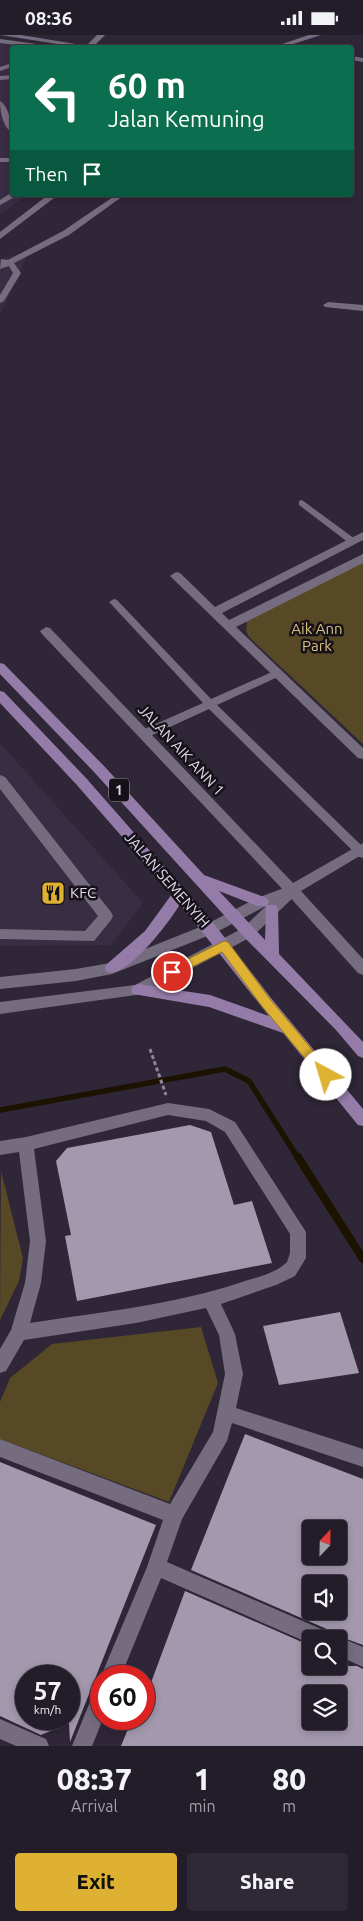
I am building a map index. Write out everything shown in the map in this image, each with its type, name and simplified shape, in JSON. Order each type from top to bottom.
[{"type":"main road","name":"JALAN SEMENYIH","points":[[0,667],[363,1052]]},
{"type":"main road","name":"JALAN SEMENYIH","points":[[0,695],[81,781],[224,945],[288,1029],[363,1120]]},
{"type":"main road","points":[[201,879],[266,905],[272,955]]},
{"type":"main road","points":[[112,968],[147,941],[164,921],[179,894]]},
{"type":"main road","points":[[138,990],[210,1001],[288,1029]]},
{"type":"street","points":[[4,35],[75,45]]},
{"type":"street","points":[[91,45],[101,35]]},
{"type":"street","points":[[282,45],[317,35]]},
{"type":"street","points":[[288,43],[298,45]]},
{"type":"street","points":[[0,237],[51,197]]},
{"type":"street","points":[[0,231],[11,227]]},
{"type":"street","points":[[328,305],[363,308]]},
{"type":"street","points":[[214,612],[358,538]]},
{"type":"street","points":[[228,626],[363,558]]},
{"type":"street","points":[[176,575],[363,755]]},
{"type":"street","name":"JALAN AIK ANN 1","points":[[46,631],[292,890],[363,969]]},
{"type":"street","points":[[0,780],[106,916],[89,937],[0,934]]},
{"type":"street","points":[[0,983],[76,975],[112,968],[266,905],[362,851]]},
{"type":"street","points":[[0,1008],[138,990],[248,932],[266,905]]},
{"type":"street","points":[[0,1148],[26,1144],[168,1109],[208,1115],[230,1127],[298,1232],[300,1250],[290,1271],[211,1301],[19,1333]]},
{"type":"street","points":[[0,1365],[19,1333],[33,1283],[38,1241],[26,1144]]},
{"type":"street","points":[[116,1665],[156,1567],[174,1515],[221,1435],[234,1374],[227,1334],[211,1301]]},
{"type":"street","points":[[226,1413],[363,1458]]},
{"type":"street","points":[[0,1449],[174,1515]]},
{"type":"street","points":[[156,1567],[302,1631]]},
{"type":"street","points":[[347,1650],[363,1657]]},
{"type":"street","points":[[82,1746],[90,1726]]},
{"type":"street","points":[[0,1729],[38,1746]]},
{"type":"lane","points":[[0,41],[20,45]]},
{"type":"lane","points":[[0,103],[10,120]]},
{"type":"lane","points":[[0,267],[6,261],[66,233],[118,197]]},
{"type":"lane","points":[[0,251],[7,256],[6,261],[17,273],[0,301]]},
{"type":"lane","points":[[302,503],[358,538]]},
{"type":"lane","points":[[114,602],[210,705],[362,851]]},
{"type":"lane","points":[[144,734],[278,673]]},
{"type":"path","points":[[150,1049],[165,1087]]},
{"type":"shaded area","points":[[0,39],[45,45],[10,45],[10,197],[25,197],[0,214]]},
{"type":"shaded area","points":[[17,254],[26,258],[0,315],[0,260]]},
{"type":"shaded area","points":[[0,743],[143,903],[111,945],[0,946]]},
{"type":"green space","name":"Aik Ann Park","points":[[363,562],[363,744],[249,637],[246,631],[247,621]]},
{"type":"green space","points":[[1,1171],[23,1258],[19,1281],[0,1320]]},
{"type":"green space","points":[[201,1327],[218,1383],[169,1502],[0,1439],[0,1402],[10,1378],[52,1344]]},
{"type":"building","points":[[190,1125],[211,1132],[234,1205],[252,1201],[272,1263],[77,1301],[65,1236],[71,1235],[56,1161],[67,1148]]},
{"type":"building","points":[[340,1312],[359,1373],[279,1385],[263,1326]]},
{"type":"building","points":[[245,1434],[363,1479],[363,1645],[347,1639],[347,1630],[329,1630],[306,1620],[347,1620],[347,1575],[302,1575],[302,1618],[191,1570]]},
{"type":"building","points":[[0,1462],[156,1525],[101,1665],[90,1665],[90,1692],[80,1717],[80,1665],[15,1665],[15,1723],[0,1716]]},
{"type":"building","points":[[185,1591],[302,1642],[302,1675],[347,1675],[347,1666],[357,1666],[363,1669],[363,1746],[121,1746],[128,1730],[155,1730],[155,1672]]},
{"type":"building","points":[[30,1730],[53,1730],[41,1735]]},
{"type":"building","points":[[69,1730],[75,1730],[70,1742]]},
{"type":"waterway","points":[[0,1110],[225,1069],[249,1081],[298,1158]]},
{"type":"waterway","points":[[298,1157],[363,1259]]},
{"type":"place","name":"KFC","points":[[53,893]]},
{"type":"route","points":[[172,972],[224,945],[266,1002],[326,1075]]}]
